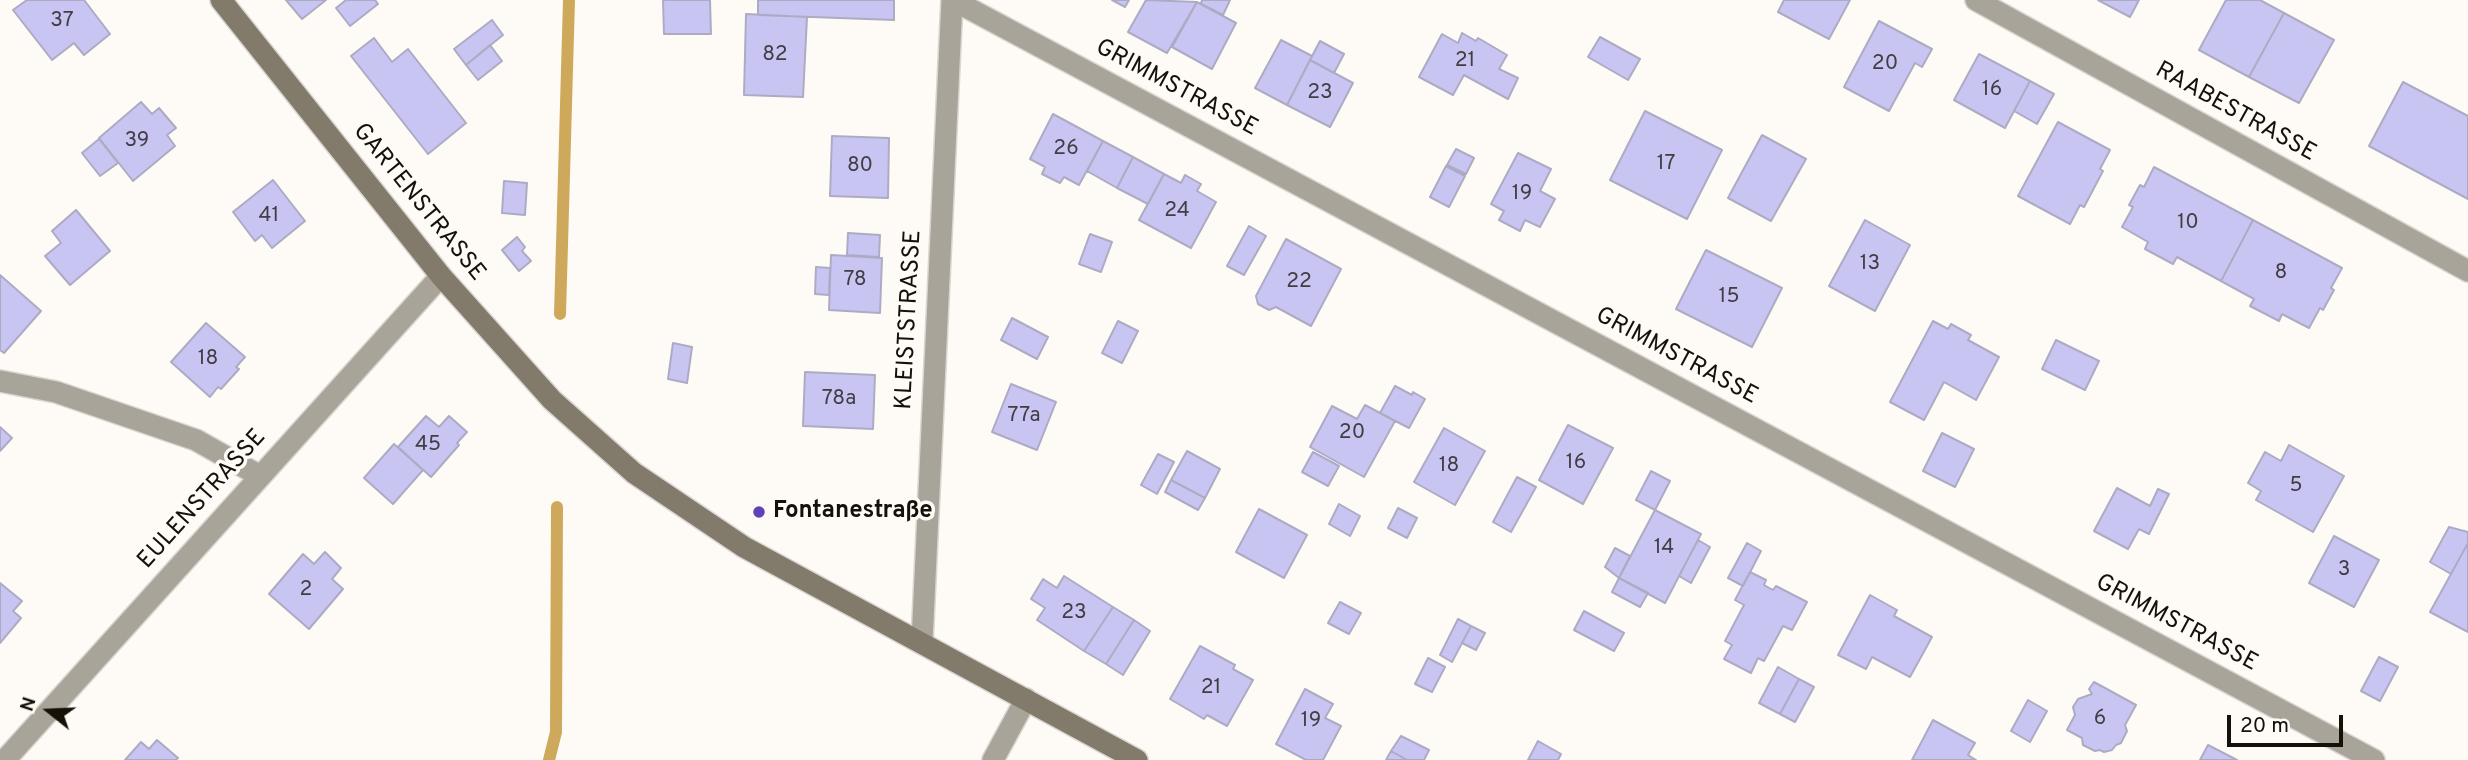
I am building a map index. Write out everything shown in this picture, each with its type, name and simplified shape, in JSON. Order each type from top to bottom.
[{"type":"street","name":"GARTENSTRASSE","points":[[221,0],[441,276],[552,400],[634,473],[744,547],[922,642]]},
{"type":"street","name":"KLEISTSTRASSE","points":[[922,642],[953,0]]},
{"type":"street","name":"GRIMMSTRASSE","points":[[953,0],[2374,760]]},
{"type":"street","name":"RAABESTRASSE","points":[[1976,0],[2006,7],[2468,271]]},
{"type":"street","name":"EULENSTRASSE","points":[[5,760],[441,276]]},
{"type":"street","points":[[0,381],[56,392],[196,440],[261,476]]},
{"type":"street","points":[[922,642],[1137,760]]},
{"type":"street","points":[[993,760],[1026,699]]},
{"type":"building","points":[[27,0],[84,0],[110,34],[84,55],[74,43],[52,60],[13,10]]},
{"type":"building","points":[[286,0],[326,0],[302,19]]},
{"type":"building","points":[[346,0],[375,0],[378,4],[350,26],[336,8]]},
{"type":"building","points":[[663,0],[710,0],[711,34],[664,34]]},
{"type":"building","points":[[758,0],[894,0],[894,20],[758,15]]},
{"type":"building","points":[[1112,0],[1129,0],[1125,7]]},
{"type":"building","points":[[1146,0],[1197,2],[1167,53],[1128,32]]},
{"type":"building","points":[[1202,0],[1230,0],[1223,15],[1201,4]]},
{"type":"building","points":[[1784,0],[1850,0],[1829,39],[1778,12]]},
{"type":"building","points":[[2098,0],[2139,0],[2130,17]]},
{"type":"building","points":[[2226,0],[2260,0],[2284,13],[2249,77],[2199,50]]},
{"type":"building","points":[[1197,2],[1236,23],[1212,69],[1172,47]]},
{"type":"building","points":[[2284,13],[2334,40],[2299,103],[2249,77]]},
{"type":"building","points":[[746,14],[807,17],[803,97],[744,95]]},
{"type":"building","points":[[492,20],[503,35],[466,65],[454,49]]},
{"type":"building","points":[[1879,21],[1932,49],[1922,67],[1915,63],[1889,111],[1844,87]]},
{"type":"building","points":[[1462,33],[1476,41],[1478,38],[1507,55],[1499,69],[1518,78],[1508,99],[1464,75],[1453,95],[1419,77],[1442,34],[1458,43]]},
{"type":"building","points":[[1600,37],[1640,59],[1628,80],[1588,57]]},
{"type":"building","points":[[374,38],[392,62],[408,49],[466,123],[428,154],[351,56]]},
{"type":"building","points":[[1281,40],[1312,56],[1287,105],[1255,88]]},
{"type":"building","points":[[1320,41],[1344,54],[1334,73],[1310,60]]},
{"type":"building","points":[[490,45],[502,61],[478,80],[466,65]]},
{"type":"building","points":[[1979,54],[2030,81],[2005,128],[1954,100]]},
{"type":"building","points":[[1310,60],[1353,83],[1330,127],[1287,105]]},
{"type":"building","points":[[2030,81],[2054,94],[2037,124],[2014,111]]},
{"type":"building","points":[[2403,82],[2468,116],[2468,199],[2369,146]]},
{"type":"building","points":[[141,102],[152,114],[159,108],[176,128],[167,135],[175,146],[133,181],[99,138]]},
{"type":"building","points":[[1645,111],[1722,150],[1687,219],[1610,180]]},
{"type":"building","points":[[1053,114],[1103,141],[1079,185],[1064,177],[1060,183],[1042,174],[1045,167],[1030,159]]},
{"type":"building","points":[[2058,122],[2110,150],[2100,169],[2103,171],[2084,207],[2080,205],[2070,224],[2018,196]]},
{"type":"building","points":[[1762,135],[1806,159],[1771,221],[1728,198]]},
{"type":"building","points":[[832,136],[889,138],[888,198],[830,196]]},
{"type":"building","points":[[99,139],[118,163],[100,176],[82,153]]},
{"type":"building","points":[[1103,141],[1133,157],[1117,188],[1087,171]]},
{"type":"building","points":[[1456,149],[1474,158],[1466,174],[1447,165]]},
{"type":"building","points":[[1518,153],[1551,169],[1540,191],[1555,199],[1540,227],[1525,220],[1520,231],[1499,220],[1504,211],[1491,204]]},
{"type":"building","points":[[1133,157],[1164,174],[1148,204],[1117,188]]},
{"type":"building","points":[[1446,166],[1465,176],[1449,207],[1430,197]]},
{"type":"building","points":[[2154,167],[2253,220],[2221,281],[2177,257],[2173,264],[2145,249],[2148,242],[2122,227],[2133,207],[2129,205],[2140,185],[2144,187]]},
{"type":"building","points":[[1164,174],[1181,183],[1185,175],[1201,184],[1197,191],[1216,202],[1191,248],[1139,220]]},
{"type":"building","points":[[273,180],[305,221],[272,248],[262,235],[255,241],[233,212]]},
{"type":"building","points":[[504,181],[527,183],[525,215],[502,213]]},
{"type":"building","points":[[76,210],[110,251],[70,285],[45,256],[61,243],[52,231]]},
{"type":"building","points":[[1865,220],[1910,245],[1875,311],[1829,286]]},
{"type":"building","points":[[2253,220],[2342,268],[2323,310],[2320,308],[2309,328],[2282,314],[2279,321],[2250,306],[2254,299],[2221,281]]},
{"type":"building","points":[[1249,226],[1266,236],[1244,275],[1227,266]]},
{"type":"building","points":[[848,233],[880,235],[879,257],[847,255]]},
{"type":"building","points":[[1090,234],[1112,242],[1101,272],[1079,264]]},
{"type":"building","points":[[517,237],[525,247],[522,251],[531,261],[519,271],[502,250]]},
{"type":"building","points":[[1286,239],[1341,269],[1311,326],[1276,307],[1269,310],[1258,304],[1256,296]]},
{"type":"building","points":[[1706,250],[1782,288],[1752,347],[1676,309]]},
{"type":"building","points":[[831,255],[882,258],[880,313],[829,310]]},
{"type":"building","points":[[816,267],[830,268],[829,295],[815,294]]},
{"type":"building","points":[[0,275],[41,311],[4,353],[0,350]]},
{"type":"building","points":[[1012,318],[1048,337],[1037,359],[1001,340]]},
{"type":"building","points":[[1118,321],[1138,331],[1122,363],[1102,353]]},
{"type":"building","points":[[1933,321],[1948,329],[1951,324],[1971,335],[1968,340],[1999,357],[1976,400],[1944,382],[1924,420],[1890,402]]},
{"type":"building","points":[[206,323],[245,357],[236,367],[239,369],[210,397],[171,362]]},
{"type":"building","points":[[2056,340],[2099,361],[2085,390],[2042,369]]},
{"type":"building","points":[[673,343],[692,347],[687,383],[668,379]]},
{"type":"building","points":[[805,372],[875,375],[873,429],[803,426]]},
{"type":"building","points":[[1011,384],[1056,402],[1037,450],[992,432]]},
{"type":"building","points":[[1395,386],[1425,399],[1409,428],[1380,413]]},
{"type":"building","points":[[1365,405],[1395,421],[1364,477],[1310,447],[1332,406],[1357,419]]},
{"type":"building","points":[[426,416],[439,427],[449,416],[467,432],[431,477],[398,447]]},
{"type":"building","points":[[1568,425],[1613,448],[1583,504],[1539,480]]},
{"type":"building","points":[[0,427],[12,438],[0,451]]},
{"type":"building","points":[[1444,428],[1485,451],[1455,505],[1414,482]]},
{"type":"building","points":[[1942,433],[1974,449],[1955,487],[1923,471]]},
{"type":"building","points":[[394,444],[423,470],[393,504],[364,478]]},
{"type":"building","points":[[2289,445],[2344,476],[2313,532],[2256,500],[2261,491],[2248,483],[2265,452],[2281,461]]},
{"type":"building","points":[[1187,451],[1220,469],[1205,498],[1171,480]]},
{"type":"building","points":[[1313,452],[1339,466],[1328,486],[1302,472]]},
{"type":"building","points":[[1158,454],[1174,462],[1157,494],[1141,485]]},
{"type":"building","points":[[1651,471],[1670,481],[1655,510],[1636,500]]},
{"type":"building","points":[[1517,477],[1536,487],[1511,532],[1493,522]]},
{"type":"building","points":[[1171,480],[1205,498],[1198,510],[1165,492]]},
{"type":"building","points":[[2117,488],[2150,506],[2158,489],[2169,494],[2149,534],[2139,529],[2128,549],[2094,531]]},
{"type":"building","points":[[1339,504],[1360,516],[1350,536],[1329,524]]},
{"type":"building","points":[[1398,508],[1417,518],[1407,538],[1388,528]]},
{"type":"building","points":[[1259,509],[1307,535],[1284,578],[1236,552]]},
{"type":"building","points":[[1655,510],[1701,534],[1665,603],[1619,578]]},
{"type":"building","points":[[2449,527],[2468,532],[2468,543],[2451,574],[2430,562]]},
{"type":"building","points":[[2334,536],[2379,560],[2354,607],[2309,583]]},
{"type":"building","points":[[1698,540],[1710,547],[1691,583],[1679,576]]},
{"type":"building","points":[[1747,543],[1761,551],[1743,586],[1728,578]]},
{"type":"building","points":[[2468,543],[2468,632],[2430,612]]},
{"type":"building","points":[[1615,548],[1630,556],[1619,578],[1605,567]]},
{"type":"building","points":[[325,552],[341,568],[332,579],[343,589],[309,629],[269,594],[303,554],[314,564]]},
{"type":"building","points":[[1750,572],[1766,580],[1764,585],[1773,590],[1776,586],[1807,602],[1792,630],[1783,626],[1764,661],[1758,658],[1751,673],[1724,659],[1732,645],[1725,641],[1744,605],[1735,600]]},
{"type":"building","points":[[1064,576],[1113,607],[1084,651],[1037,620],[1045,608],[1031,599],[1043,579],[1057,588]]},
{"type":"building","points":[[1619,578],[1648,593],[1640,607],[1612,592]]},
{"type":"building","points":[[0,583],[22,601],[13,611],[21,618],[0,643]]},
{"type":"building","points":[[1870,595],[1897,610],[1894,616],[1932,637],[1910,677],[1872,657],[1866,669],[1838,655]]},
{"type":"building","points":[[1340,602],[1361,613],[1349,634],[1328,623]]},
{"type":"building","points":[[1113,607],[1134,620],[1106,664],[1084,651]]},
{"type":"building","points":[[1584,611],[1624,633],[1614,651],[1574,630]]},
{"type":"building","points":[[1458,619],[1471,626],[1452,662],[1440,655]]},
{"type":"building","points":[[1134,620],[1150,631],[1123,675],[1106,664]]},
{"type":"building","points":[[1471,626],[1485,633],[1476,650],[1462,643]]},
{"type":"building","points":[[1200,646],[1235,665],[1233,669],[1253,680],[1227,726],[1207,715],[1204,719],[1170,699]]},
{"type":"building","points":[[2379,657],[2398,667],[2380,701],[2361,691]]},
{"type":"building","points":[[1428,658],[1445,667],[1432,692],[1415,684]]},
{"type":"building","points":[[1778,667],[1799,679],[1780,714],[1759,703]]},
{"type":"building","points":[[1799,679],[1814,687],[1795,722],[1780,714]]},
{"type":"building","points":[[2094,682],[2136,705],[2125,725],[2127,731],[2121,743],[2104,752],[2083,745],[2082,738],[2067,730],[2075,715],[2073,707],[2078,699],[2092,694],[2089,689]]},
{"type":"building","points":[[1305,689],[1333,704],[1325,718],[1341,726],[1323,760],[1306,760],[1276,744]]},
{"type":"building","points":[[2028,700],[2047,711],[2030,742],[2011,731]]},
{"type":"building","points":[[1933,720],[1975,743],[1968,755],[1976,760],[1912,760]]},
{"type":"building","points":[[1401,736],[1429,750],[1424,760],[1407,760],[1391,751]]},
{"type":"building","points":[[157,740],[178,758],[125,760],[141,742],[149,749]]},
{"type":"building","points":[[1538,741],[1561,754],[1558,760],[1528,760]]},
{"type":"building","points":[[2208,745],[2237,760],[2200,760]]},
{"type":"building","points":[[1391,751],[1407,760],[1386,760]]},
{"type":"waterway","points":[[560,314],[569,0]]},
{"type":"waterway","points":[[549,760],[556,732],[557,507]]},
{"type":"place","name":"Fontanestraße","points":[[759,512]]}]
